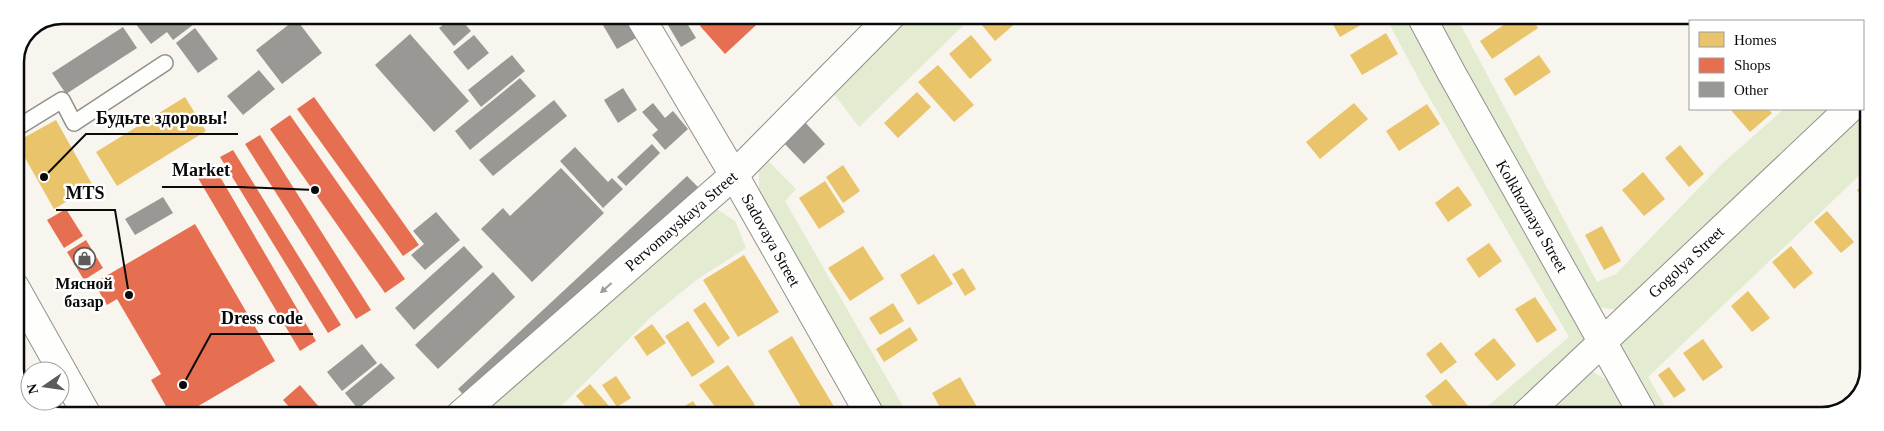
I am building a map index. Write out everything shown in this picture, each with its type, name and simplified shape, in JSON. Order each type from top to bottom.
[{"type":"street","name":"Sadovaya Street","points":[[644,24],[734,175],[865,407]]},
{"type":"street","name":"Pervomayskaya Street","points":[[469,407],[734,175],[884,24]]},
{"type":"street","name":"Kolkhoznaya Street","points":[[1425,24],[1639,407]]},
{"type":"street","name":"Gogolya Street","points":[[1533,407],[1848,110]]},
{"type":"street","points":[[24,303],[82,407]]},
{"type":"lane","points":[[24,123],[62,100],[74,123],[165,63]]},
{"type":"green space","points":[[898,24],[965,24],[859,127],[831,90]]},
{"type":"green space","points":[[1389,24],[1412,24],[1584,325],[1584,345],[1519,407],[1487,407],[1569,337],[1422,85]]},
{"type":"green space","points":[[1440,24],[1460,24],[1597,282],[1616,274],[1723,163],[1783,110],[1837,110],[1618,310],[1598,307]]},
{"type":"green space","points":[[1860,115],[1860,175],[1648,377],[1666,407],[1651,407],[1616,343],[1645,313]]},
{"type":"green space","points":[[766,159],[796,189],[785,201],[903,407],[882,407],[804,269],[759,196],[759,168]]},
{"type":"green space","points":[[715,208],[735,221],[746,248],[695,281],[651,317],[560,407],[484,407]]},
{"type":"green space","points":[[1590,370],[1610,382],[1624,407],[1551,407]]},
{"type":"building: Homes","points":[[981,24],[1015,24],[995,41]]},
{"type":"building: Homes","points":[[1333,24],[1362,24],[1340,37]]},
{"type":"building: Homes","points":[[1505,24],[1535,24],[1538,28],[1492,59],[1480,41]]},
{"type":"building: Homes","points":[[1386,33],[1398,54],[1362,75],[1350,55]]},
{"type":"building: Homes","points":[[971,35],[992,60],[970,79],[949,54]]},
{"type":"building: Homes","points":[[1539,55],[1551,72],[1515,96],[1504,79]]},
{"type":"building: Homes","points":[[938,65],[974,105],[954,122],[918,82]]},
{"type":"building: Homes","points":[[917,92],[931,107],[898,138],[884,123]]},
{"type":"building: Homes","points":[[185,97],[206,131],[117,186],[96,152]]},
{"type":"building: Homes","points":[[1354,103],[1368,119],[1320,159],[1306,142]]},
{"type":"building: Homes","points":[[1427,104],[1440,124],[1399,151],[1386,131]]},
{"type":"building: Homes","points":[[1731,110],[1769,110],[1772,113],[1750,132]]},
{"type":"building: Homes","points":[[56,120],[93,186],[54,209],[24,156],[24,138]]},
{"type":"building: Homes","points":[[1680,145],[1704,174],[1689,187],[1665,158]]},
{"type":"building: Homes","points":[[843,165],[860,191],[843,203],[826,177]]},
{"type":"building: Homes","points":[[1643,172],[1665,199],[1644,216],[1622,190]]},
{"type":"building: Homes","points":[[825,181],[845,212],[819,229],[799,198]]},
{"type":"building: Homes","points":[[1458,186],[1472,205],[1448,222],[1435,203]]},
{"type":"building: Homes","points":[[1827,211],[1854,242],[1841,253],[1814,222]]},
{"type":"building: Homes","points":[[1602,226],[1621,261],[1604,270],[1585,235]]},
{"type":"building: Homes","points":[[1489,243],[1502,261],[1479,278],[1466,259]]},
{"type":"building: Homes","points":[[863,246],[884,279],[850,301],[828,268]]},
{"type":"building: Homes","points":[[1791,246],[1813,273],[1794,289],[1772,262]]},
{"type":"building: Homes","points":[[934,254],[953,284],[918,305],[900,275]]},
{"type":"building: Homes","points":[[744,255],[779,312],[738,337],[703,280]]},
{"type":"building: Homes","points":[[963,268],[976,289],[965,296],[952,274]]},
{"type":"building: Homes","points":[[1748,291],[1770,318],[1752,332],[1731,306]]},
{"type":"building: Homes","points":[[1535,297],[1557,330],[1537,343],[1515,309]]},
{"type":"building: Homes","points":[[705,302],[730,338],[718,347],[693,310]]},
{"type":"building: Homes","points":[[893,303],[904,321],[880,335],[869,318]]},
{"type":"building: Homes","points":[[688,321],[715,362],[692,377],[665,336]]},
{"type":"building: Homes","points":[[652,324],[666,343],[647,356],[634,337]]},
{"type":"building: Homes","points":[[910,327],[918,340],[884,362],[876,349]]},
{"type":"building: Homes","points":[[792,336],[834,407],[801,407],[768,351]]},
{"type":"building: Homes","points":[[1494,338],[1516,365],[1497,381],[1474,354]]},
{"type":"building: Homes","points":[[1703,339],[1723,367],[1703,381],[1683,353]]},
{"type":"building: Homes","points":[[1441,342],[1457,362],[1441,374],[1426,354]]},
{"type":"building: Homes","points":[[728,365],[755,405],[752,407],[715,407],[699,385]]},
{"type":"building: Homes","points":[[1669,367],[1686,390],[1674,398],[1658,375]]},
{"type":"building: Homes","points":[[616,376],[631,398],[617,407],[602,385]]},
{"type":"building: Homes","points":[[960,377],[977,407],[940,407],[932,393]]},
{"type":"building: Homes","points":[[1446,379],[1469,407],[1434,407],[1425,396]]},
{"type":"building: Homes","points":[[590,384],[609,406],[586,407],[576,396]]},
{"type":"building: Homes","points":[[693,401],[697,407],[683,407]]},
{"type":"building: Shops","points":[[702,24],[757,24],[725,54],[700,26]]},
{"type":"building: Shops","points":[[314,97],[419,245],[403,256],[297,109]]},
{"type":"building: Shops","points":[[290,115],[405,279],[385,293],[270,129]]},
{"type":"building: Shops","points":[[260,135],[371,310],[356,319],[245,144]]},
{"type":"building: Shops","points":[[233,150],[341,325],[328,333],[220,157]]},
{"type":"building: Shops","points":[[212,163],[316,341],[300,351],[195,173]]},
{"type":"building: Shops","points":[[66,209],[83,236],[64,248],[47,220]]},
{"type":"building: Shops","points":[[195,224],[275,361],[197,407],[166,407],[151,380],[161,374],[117,299],[107,305],[94,283]]},
{"type":"building: Shops","points":[[86,240],[103,268],[84,280],[67,252]]},
{"type":"building: Shops","points":[[300,385],[319,407],[289,407],[283,400]]},
{"type":"building: Other","points":[[136,24],[194,24],[173,40],[167,32],[151,44]]},
{"type":"building: Other","points":[[290,24],[300,24],[322,53],[282,84],[256,50]]},
{"type":"building: Other","points":[[444,24],[465,24],[471,31],[454,46],[439,28]]},
{"type":"building: Other","points":[[602,24],[627,24],[636,38],[617,49]]},
{"type":"building: Other","points":[[667,24],[687,24],[696,38],[681,47]]},
{"type":"building: Other","points":[[123,27],[137,48],[66,94],[52,73]]},
{"type":"building: Other","points":[[195,28],[218,59],[198,73],[176,43]]},
{"type":"building: Other","points":[[410,34],[469,101],[434,132],[375,65]]},
{"type":"building: Other","points":[[474,35],[489,53],[468,70],[453,52]]},
{"type":"building: Other","points":[[512,55],[525,71],[481,107],[468,90]]},
{"type":"building: Other","points":[[259,70],[275,89],[243,115],[227,96]]},
{"type":"building: Other","points":[[520,78],[536,96],[470,150],[455,131]]},
{"type":"building: Other","points":[[623,88],[637,110],[618,123],[604,100]]},
{"type":"building: Other","points":[[554,100],[567,116],[493,176],[479,160]]},
{"type":"building: Other","points":[[653,103],[665,118],[673,111],[688,129],[665,150],[652,135],[658,130],[642,112]]},
{"type":"building: Other","points":[[804,121],[825,144],[804,164],[782,141]]},
{"type":"building: Other","points":[[652,144],[660,153],[626,186],[617,177]]},
{"type":"building: Other","points":[[575,147],[608,182],[612,178],[623,189],[603,208],[560,161]]},
{"type":"building: Other","points":[[561,168],[604,213],[532,282],[481,229],[503,208],[510,216]]},
{"type":"building: Other","points":[[687,176],[699,188],[470,402],[458,389]]},
{"type":"building: Other","points":[[163,197],[173,213],[135,235],[125,219]]},
{"type":"building: Other","points":[[436,212],[460,240],[425,270],[411,255],[424,244],[413,231]]},
{"type":"building: Other","points":[[464,246],[483,267],[414,330],[395,308]]},
{"type":"building: Other","points":[[493,272],[515,297],[438,369],[415,345]]},
{"type":"building: Other","points":[[362,344],[377,363],[342,391],[327,372]]},
{"type":"building: Other","points":[[381,363],[395,378],[360,407],[356,407],[345,393]]},
{"type":"place","name":"Будьте здоровы!","points":[[44,177]]},
{"type":"place","name":"Market","points":[[315,190]]},
{"type":"place","name":"Мясной базар","points":[[84,259]]},
{"type":"place","name":"MTS","points":[[129,295]]},
{"type":"place","name":"Dress code","points":[[183,385]]}]
